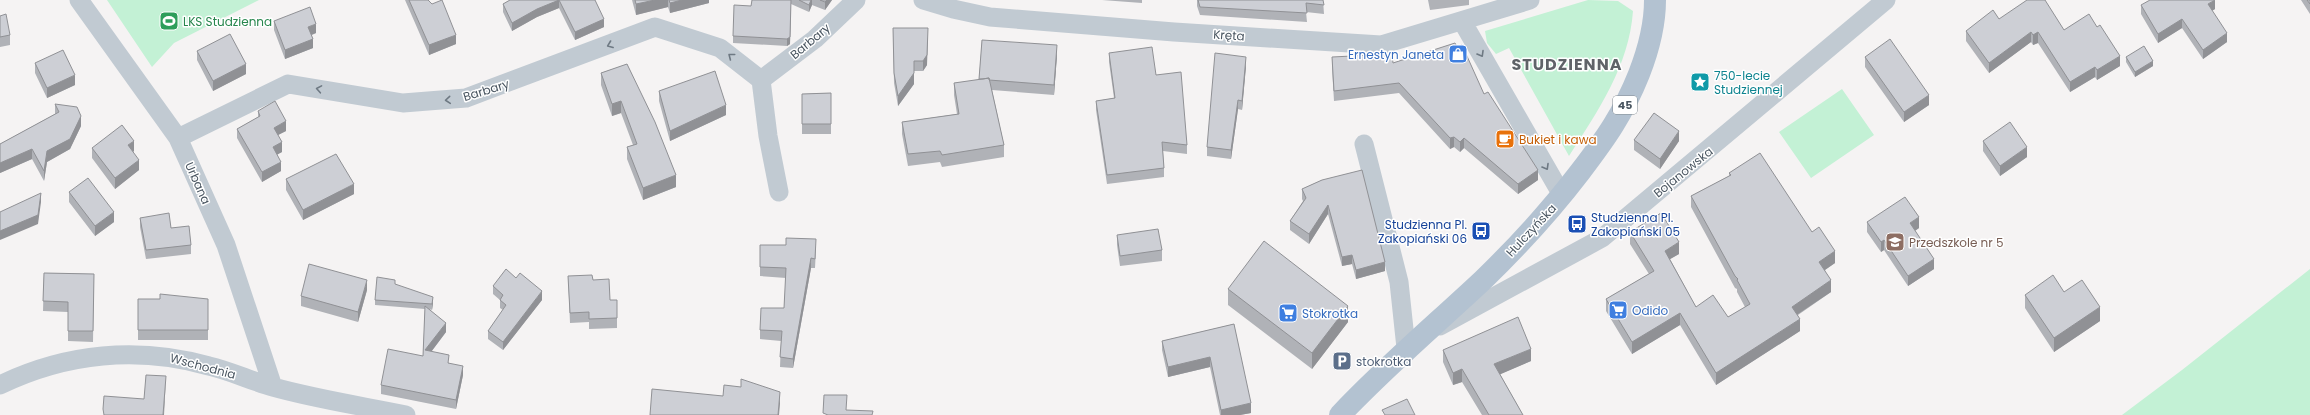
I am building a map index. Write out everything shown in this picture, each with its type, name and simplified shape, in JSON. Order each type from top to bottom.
[{"type":"main road","name":"Hulczyńska","points":[[1340,415],[1381,372],[1483,280],[1554,206],[1612,130],[1631,95],[1644,60],[1651,34],[1655,0]]},
{"type":"street","name":"Urbana","points":[[79,0],[178,138],[226,245],[273,387]]},
{"type":"street","name":"Barbary","points":[[178,138],[288,84],[403,103],[466,98],[655,28],[720,48],[761,80],[815,39],[856,0]]},
{"type":"street","name":"Kręta","points":[[923,0],[953,9],[990,16],[1174,32],[1381,45],[1530,0]]},
{"type":"street","name":"Bojanowska","points":[[1412,343],[1602,238],[1886,0]]},
{"type":"street","points":[[1462,21],[1562,195]]},
{"type":"street","points":[[761,80],[768,136],[779,192]]},
{"type":"street","points":[[1364,144],[1399,282],[1412,343]]},
{"type":"street","name":"Wschodnia","points":[[0,386],[24,373],[65,361],[114,354],[156,354],[209,366],[273,387],[406,415]]},
{"type":"green space","name":"LKS Studzienna","points":[[107,0],[259,0],[174,43],[152,67]]},
{"type":"green space","points":[[1588,0],[1618,1],[1633,11],[1630,31],[1619,69],[1601,105],[1569,156],[1509,48],[1496,54],[1487,43],[1485,31]]},
{"type":"green space","points":[[1842,89],[1874,135],[1811,178],[1779,132]]},
{"type":"green space","points":[[2310,269],[2310,415],[2122,415],[2182,370]]},
{"type":"building","points":[[409,0],[428,0],[432,4],[442,0],[456,35],[429,45]]},
{"type":"building","points":[[510,0],[559,0],[537,9],[512,23],[503,4]]},
{"type":"building","points":[[559,0],[595,0],[604,19],[575,32]]},
{"type":"building","points":[[635,0],[655,0],[636,4]]},
{"type":"building","points":[[669,0],[682,0],[670,3]]},
{"type":"building","points":[[752,0],[791,0],[790,37],[787,39],[733,36],[734,5],[751,6]]},
{"type":"building","points":[[799,0],[811,0],[809,5]]},
{"type":"building","points":[[1198,0],[1323,0],[1324,5],[1306,3],[1307,13],[1200,7]]},
{"type":"building","points":[[2027,0],[2045,0],[2064,30],[2089,14],[2097,27],[2100,25],[2120,56],[2097,70],[2095,67],[2070,82],[2038,32],[2033,35],[2031,32],[1989,63],[1966,31],[1993,10],[1999,19]]},
{"type":"building","points":[[2150,0],[2215,0],[2208,4],[2227,33],[2203,50],[2182,19],[2158,34],[2141,5]]},
{"type":"building","points":[[310,7],[316,24],[308,27],[313,39],[285,50],[274,21]]},
{"type":"building","points":[[6,14],[10,35],[0,37],[0,16]]},
{"type":"building","points":[[893,28],[928,28],[927,55],[923,61],[914,61],[914,73],[898,96],[894,73]]},
{"type":"building","points":[[230,34],[246,64],[213,81],[197,51]]},
{"type":"building","points":[[1890,39],[1929,95],[1904,112],[1865,57]]},
{"type":"building","points":[[982,40],[1057,45],[1054,85],[989,80],[989,78],[979,79]]},
{"type":"building","points":[[1455,43],[1457,47],[1462,45],[1484,94],[1488,92],[1538,170],[1518,184],[1464,138],[1460,142],[1454,137],[1450,138],[1399,83],[1334,91],[1332,57],[1392,54],[1393,63]]},
{"type":"building","points":[[2144,46],[2153,61],[2135,72],[2126,57]]},
{"type":"building","points":[[1152,47],[1156,75],[1181,72],[1187,145],[1162,142],[1164,168],[1107,175],[1096,101],[1115,98],[1109,53]]},
{"type":"building","points":[[63,50],[75,75],[47,88],[35,63]]},
{"type":"building","points":[[1215,53],[1246,57],[1242,101],[1238,100],[1231,150],[1207,147]]},
{"type":"building","points":[[627,64],[655,122],[676,175],[643,188],[627,147],[637,144],[621,101],[612,104],[601,73]]},
{"type":"building","points":[[715,71],[726,105],[670,131],[659,91]]},
{"type":"building","points":[[989,78],[1004,145],[942,155],[940,151],[908,154],[902,122],[959,114],[954,83]]},
{"type":"building","points":[[831,93],[831,124],[802,124],[802,94]]},
{"type":"building","points":[[275,101],[286,121],[274,128],[282,142],[273,147],[281,162],[262,172],[237,129],[260,116],[258,111]]},
{"type":"building","points":[[55,104],[77,107],[81,116],[70,139],[47,151],[44,171],[32,149],[0,163],[0,144],[59,112]]},
{"type":"building","points":[[1654,113],[1679,131],[1660,159],[1634,140]]},
{"type":"building","points":[[2010,122],[2027,147],[2000,166],[1983,141]]},
{"type":"building","points":[[122,125],[134,141],[128,145],[139,160],[115,178],[92,148]]},
{"type":"building","points":[[1760,153],[1812,232],[1819,227],[1835,251],[1819,262],[1831,280],[1792,307],[1800,319],[1716,373],[1680,313],[1632,342],[1606,299],[1654,271],[1630,232],[1661,213],[1679,242],[1665,251],[1696,307],[1713,295],[1728,317],[1750,304],[1737,280],[1738,279],[1691,196],[1731,175],[1729,173]]},
{"type":"building","points":[[336,154],[354,184],[303,210],[286,179]]},
{"type":"building","points":[[1362,170],[1385,262],[1356,270],[1352,255],[1342,257],[1328,205],[1309,234],[1290,221],[1306,198],[1302,189],[1322,180]]},
{"type":"building","points":[[88,178],[114,212],[95,226],[69,192]]},
{"type":"building","points":[[41,193],[38,215],[0,231],[0,212]]},
{"type":"building","name":"Przedszkole nr 5","points":[[1905,197],[1919,217],[1910,223],[1934,259],[1908,276],[1884,240],[1881,242],[1867,222]]},
{"type":"building","points":[[169,213],[171,228],[189,226],[191,245],[146,250],[140,218]]},
{"type":"building","points":[[1158,229],[1162,250],[1120,256],[1117,235]]},
{"type":"building","points":[[786,238],[816,239],[815,259],[811,258],[793,359],[780,357],[782,331],[760,330],[761,308],[784,308],[786,268],[760,267],[760,245],[786,245]]},
{"type":"building","name":"Stokrotka","points":[[1264,241],[1348,306],[1312,353],[1228,289]]},
{"type":"building","points":[[309,264],[367,280],[358,312],[301,296]]},
{"type":"building","points":[[506,269],[516,278],[520,273],[542,291],[503,342],[488,331],[506,305],[500,300],[503,295],[493,286]]},
{"type":"building","points":[[44,273],[94,274],[93,331],[68,331],[68,302],[43,301]]},
{"type":"building","points":[[592,275],[593,280],[609,279],[610,300],[617,300],[617,318],[589,319],[589,312],[570,313],[568,276]]},
{"type":"building","points":[[2053,275],[2064,292],[2082,280],[2100,307],[2054,338],[2025,295]]},
{"type":"building","points":[[377,277],[395,280],[395,284],[433,297],[432,304],[375,300]]},
{"type":"building","points":[[160,294],[208,299],[208,330],[138,330],[138,299],[160,299]]},
{"type":"building","points":[[425,306],[446,323],[425,350],[449,355],[448,363],[463,366],[456,400],[381,385],[388,349],[423,356]]},
{"type":"building","points":[[1518,317],[1531,349],[1494,364],[1523,415],[1489,415],[1462,369],[1453,373],[1443,350]]},
{"type":"building","points":[[1234,324],[1251,403],[1221,410],[1210,357],[1168,367],[1162,341]]},
{"type":"building","points":[[146,375],[166,376],[163,415],[104,415],[104,396],[144,399]]},
{"type":"building","points":[[741,379],[780,392],[778,415],[650,415],[652,389],[723,396],[724,385],[741,387]]},
{"type":"building","points":[[824,395],[847,395],[846,410],[873,411],[872,415],[828,415],[823,413]]},
{"type":"building","points":[[1407,399],[1415,415],[1385,415],[1382,410]]},
{"type":"place","name":"LKS Studzienna","points":[[169,21]]},
{"type":"place","name":"Ernestyn Janeta","points":[[1458,54]]},
{"type":"place","name":"750-lecie Studziennej","points":[[1700,82]]},
{"type":"place","name":"Bukiet i kawa","points":[[1505,139]]},
{"type":"place","name":"Studzienna Pl. Zakopiański 05","points":[[1577,224]]},
{"type":"place","name":"Studzienna Pl. Zakopiański 06","points":[[1481,231]]},
{"type":"place","name":"Przedszkole nr 5","points":[[1895,242]]},
{"type":"place","name":"Odido","points":[[1618,310]]},
{"type":"place","name":"Stokrotka","points":[[1288,313]]},
{"type":"place","name":"stokrotka","points":[[1342,361]]},
{"type":"district","name":"STUDZIENNA","points":[[1567,64]]}]
